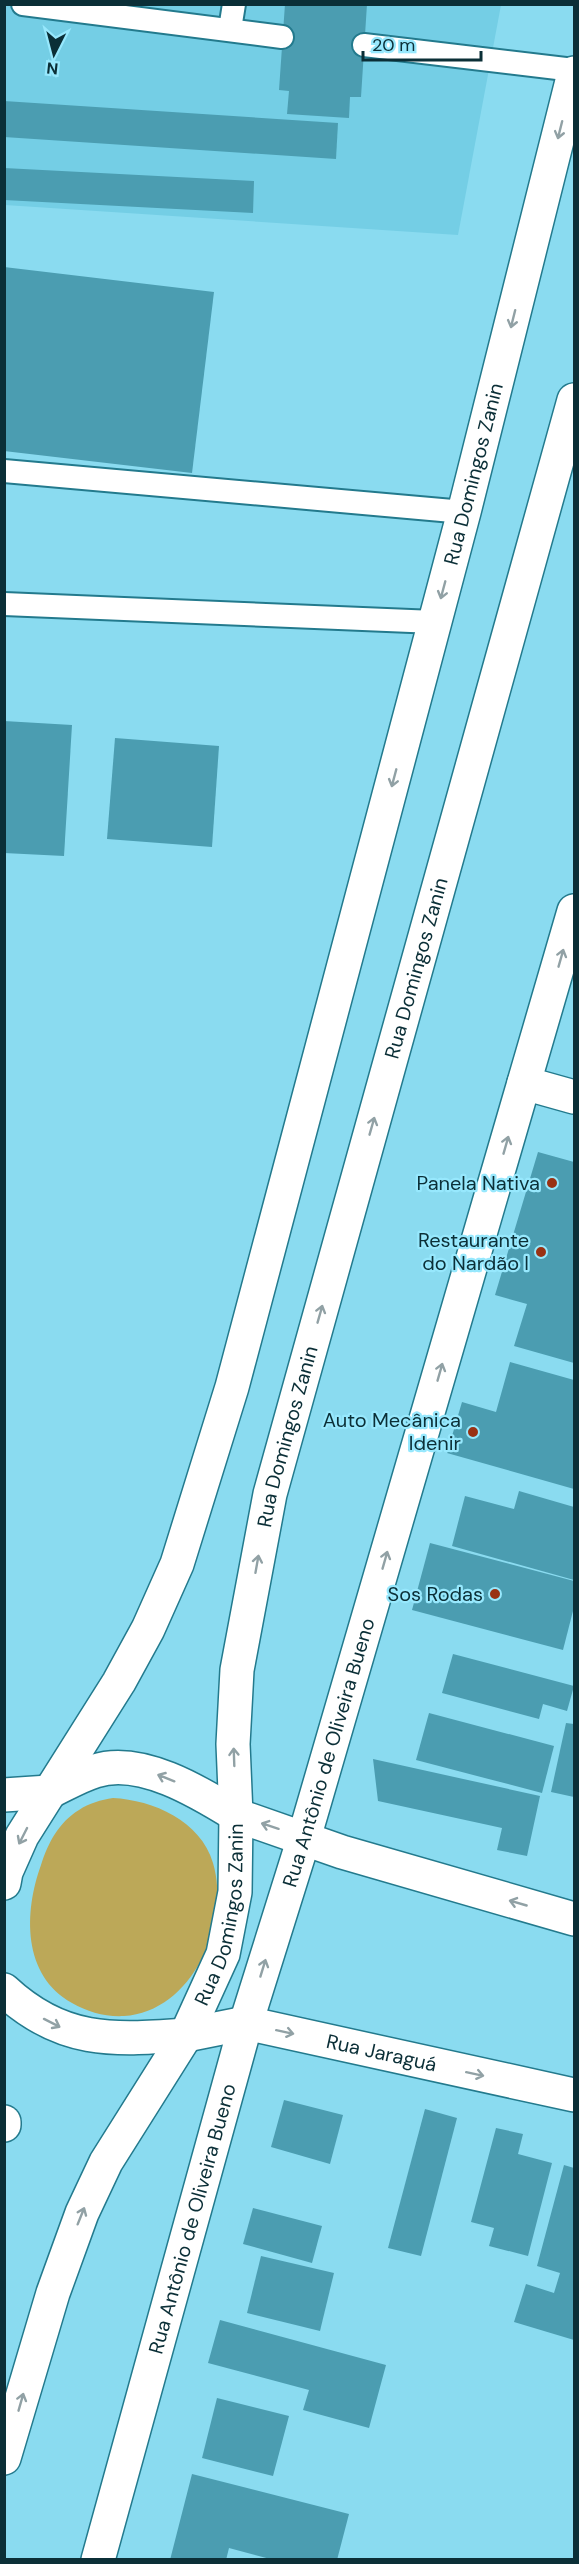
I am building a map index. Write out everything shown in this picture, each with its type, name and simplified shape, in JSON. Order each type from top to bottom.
[{"type":"main road","name":"Rua Domingos Zanin","points":[[4,1883],[6,1872],[22,1836],[119,1682],[148,1629],[177,1564],[232,1387],[464,512],[574,72]]},
{"type":"main road","name":"Rua Domingos Zanin","points":[[4,2458],[53,2293],[82,2213],[106,2162],[186,2035],[223,1954],[235,1892],[236,1815],[233,1744],[237,1670],[270,1494],[574,400]]},
{"type":"main road","name":"Rua Antônio de Oliveira Bueno","points":[[98,2559],[246,2023],[304,1838],[574,911]]},
{"type":"main road","points":[[524,1083],[574,1097]]},
{"type":"main road","points":[[4,1795],[49,1792],[97,1770],[126,1769],[154,1773],[195,1790],[236,1815],[342,1852],[574,1919]]},
{"type":"main road","name":"Rua Jaraguá","points":[[4,1990],[25,2009],[44,2019],[62,2028],[99,2038],[186,2035],[246,2023],[574,2095]]},
{"type":"lane","points":[[23,4],[282,37]]},
{"type":"lane","points":[[230,29],[234,4]]},
{"type":"lane","points":[[364,45],[574,72]]},
{"type":"lane","points":[[4,471],[464,512]]},
{"type":"lane","points":[[4,604],[435,622]]},
{"type":"shaded area","points":[[4,5],[501,5],[458,235],[5,205]]},
{"type":"shaded area","points":[[113,1798],[159,1808],[187,1825],[207,1848],[213,1863],[217,1887],[216,1912],[211,1937],[201,1961],[187,1982],[169,1999],[148,2011],[124,2016],[103,2015],[90,2011],[72,2003],[56,1991],[44,1976],[36,1959],[31,1941],[30,1922],[35,1883],[55,1834],[72,1815],[83,1808],[95,1802]]},
{"type":"building","points":[[285,4],[367,4],[361,97],[350,97],[349,118],[287,114],[289,91],[279,90]]},
{"type":"building","points":[[4,101],[338,123],[336,159],[4,137]]},
{"type":"building","points":[[4,168],[254,181],[253,213],[4,200]]},
{"type":"building","points":[[4,267],[214,292],[192,473],[4,451]]},
{"type":"building","points":[[4,721],[72,725],[64,856],[4,853]]},
{"type":"building","points":[[115,738],[219,746],[212,847],[107,839]]},
{"type":"building","points":[[538,1152],[574,1162],[574,1363],[514,1346],[527,1304],[495,1295]]},
{"type":"building","points":[[510,1362],[574,1380],[574,1489],[447,1453],[462,1402],[496,1412]]},
{"type":"building","points":[[519,1491],[574,1507],[574,1580],[452,1546],[465,1496],[514,1509]]},
{"type":"building","name":"Sos Rodas","points":[[430,1543],[574,1581],[574,1607],[563,1650],[412,1610]]},
{"type":"building","points":[[453,1654],[574,1686],[567,1711],[543,1704],[539,1719],[442,1693]]},
{"type":"building","points":[[429,1713],[554,1746],[542,1793],[416,1760]]},
{"type":"building","points":[[566,1723],[574,1724],[574,1797],[551,1792]]},
{"type":"building","points":[[373,1759],[540,1796],[527,1856],[497,1850],[502,1828],[378,1801]]},
{"type":"building","points":[[284,2100],[343,2115],[330,2164],[271,2147]]},
{"type":"building","points":[[425,2109],[457,2118],[421,2256],[388,2248]]},
{"type":"building","points":[[496,2128],[523,2134],[518,2154],[552,2163],[528,2256],[489,2246],[494,2228],[471,2222]]},
{"type":"building","points":[[564,2165],[574,2168],[574,2340],[514,2322],[526,2284],[554,2293],[560,2273],[537,2266]]},
{"type":"building","points":[[253,2208],[322,2226],[312,2263],[243,2244]]},
{"type":"building","points":[[261,2256],[334,2273],[320,2331],[247,2313]]},
{"type":"building","points":[[220,2320],[386,2365],[369,2428],[303,2410],[309,2390],[208,2363]]},
{"type":"building","points":[[217,2398],[289,2416],[273,2476],[202,2458]]},
{"type":"building","points":[[192,2474],[349,2514],[337,2560],[274,2560],[229,2548],[226,2560],[170,2560]]},
{"type":"place","name":"Panela Nativa","points":[[552,1183]]},
{"type":"place","name":"Restaurante do Nardão I","points":[[541,1252]]},
{"type":"place","name":"Auto Mecânica Idenir","points":[[473,1432]]},
{"type":"place","name":"Sos Rodas","points":[[495,1594]]}]
